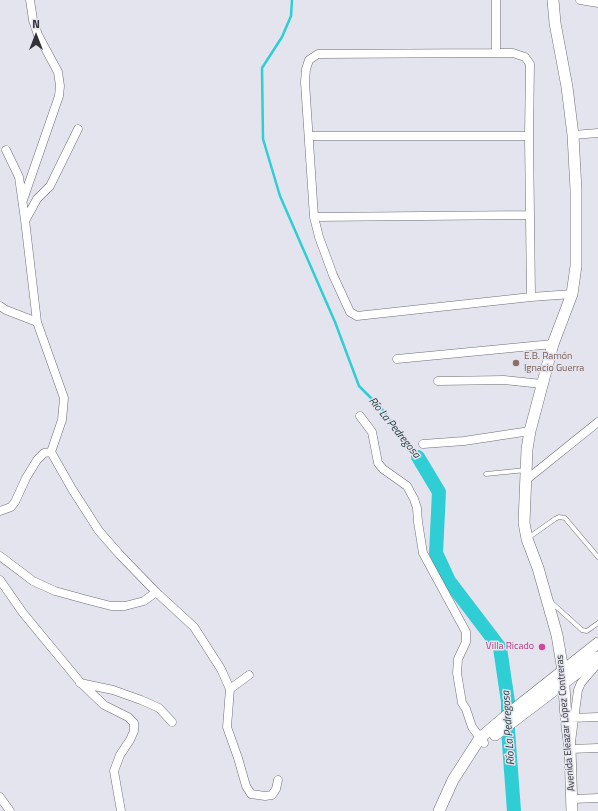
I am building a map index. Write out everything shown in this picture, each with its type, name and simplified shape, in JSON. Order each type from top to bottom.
[{"type":"street","points":[[22,201],[59,96],[60,86],[58,72],[38,35],[33,20],[30,0]]},
{"type":"street","points":[[496,0],[496,53]]},
{"type":"street","name":"Avenida Eleazar López Contreras","points":[[553,0],[555,23],[567,87],[572,135],[576,190],[576,266],[572,294],[553,344],[530,431],[527,449],[524,523],[527,539],[538,568],[557,635],[569,716],[573,799],[572,811]]},
{"type":"street","points":[[580,0],[598,4]]},
{"type":"street","points":[[531,297],[529,136],[530,64],[525,57],[513,54],[496,53],[318,54],[309,60],[306,69],[305,82],[314,217],[319,237],[333,275],[350,312],[358,316],[531,297],[572,294]]},
{"type":"street","points":[[25,220],[34,204],[50,186],[78,129]]},
{"type":"street","points":[[572,135],[598,133]]},
{"type":"street","points":[[309,136],[529,136]]},
{"type":"street","points":[[6,150],[19,176],[37,322],[64,398],[62,420],[51,452],[72,489],[99,531],[156,592],[194,627],[221,669],[230,689],[227,727],[246,786],[251,794],[265,796],[272,795],[276,789],[278,780]]},
{"type":"street","points":[[314,217],[530,215]]},
{"type":"street","points":[[0,306],[6,310],[37,322]]},
{"type":"street","points":[[397,359],[553,344]]},
{"type":"street","points":[[438,381],[504,380],[542,384]]},
{"type":"street","points":[[360,416],[372,432],[378,463],[383,469],[407,486],[414,499],[417,508],[423,553],[466,632],[466,642],[458,659],[457,673],[462,703],[466,709],[472,727],[482,741]]},
{"type":"street","points":[[526,475],[598,422]]},
{"type":"street","points":[[423,444],[464,441],[530,431]]},
{"type":"street","points":[[0,511],[11,507],[37,460],[44,453],[51,452]]},
{"type":"street","points":[[0,556],[33,580],[55,591],[84,600],[111,606],[125,606],[144,602],[156,592]]},
{"type":"street","points":[[0,580],[23,612],[80,682],[104,705],[128,717],[134,723],[134,731],[120,755],[114,771],[121,811]]},
{"type":"street","points":[[439,811],[452,780],[482,741],[564,677],[598,643]]},
{"type":"street","points":[[564,677],[598,658]]},
{"type":"street","points":[[569,716],[569,693],[574,682],[598,658]]},
{"type":"street","points":[[569,716],[581,683],[598,663]]},
{"type":"street","points":[[230,689],[249,675]]},
{"type":"street","points":[[80,682],[113,690],[141,700],[158,708],[172,722]]},
{"type":"street","points":[[569,716],[598,717]]},
{"type":"street","points":[[570,749],[598,748]]},
{"type":"street","points":[[0,797],[10,811]]},
{"type":"street","points":[[573,799],[598,798]]},
{"type":"lane","points":[[486,474],[526,475]]},
{"type":"lane","points":[[527,539],[559,517],[565,518],[598,557]]},
{"type":"lane","points":[[547,599],[582,630],[587,631],[598,623]]},
{"type":"waterway","name":"Río La Pedregosa","points":[[292,0],[291,16],[282,37],[262,68],[263,139],[280,196],[335,322],[359,386],[381,408],[418,457]]},
{"type":"waterway","name":"Río La Pedregosa","points":[[418,457],[439,492],[436,553],[449,581],[500,648],[508,702],[508,730],[514,811]]},
{"type":"place","name":"E.B. Ramón Ignacio Guerra","points":[[516,363]]},
{"type":"place","name":"Villa Ricado","points":[[542,647]]}]
